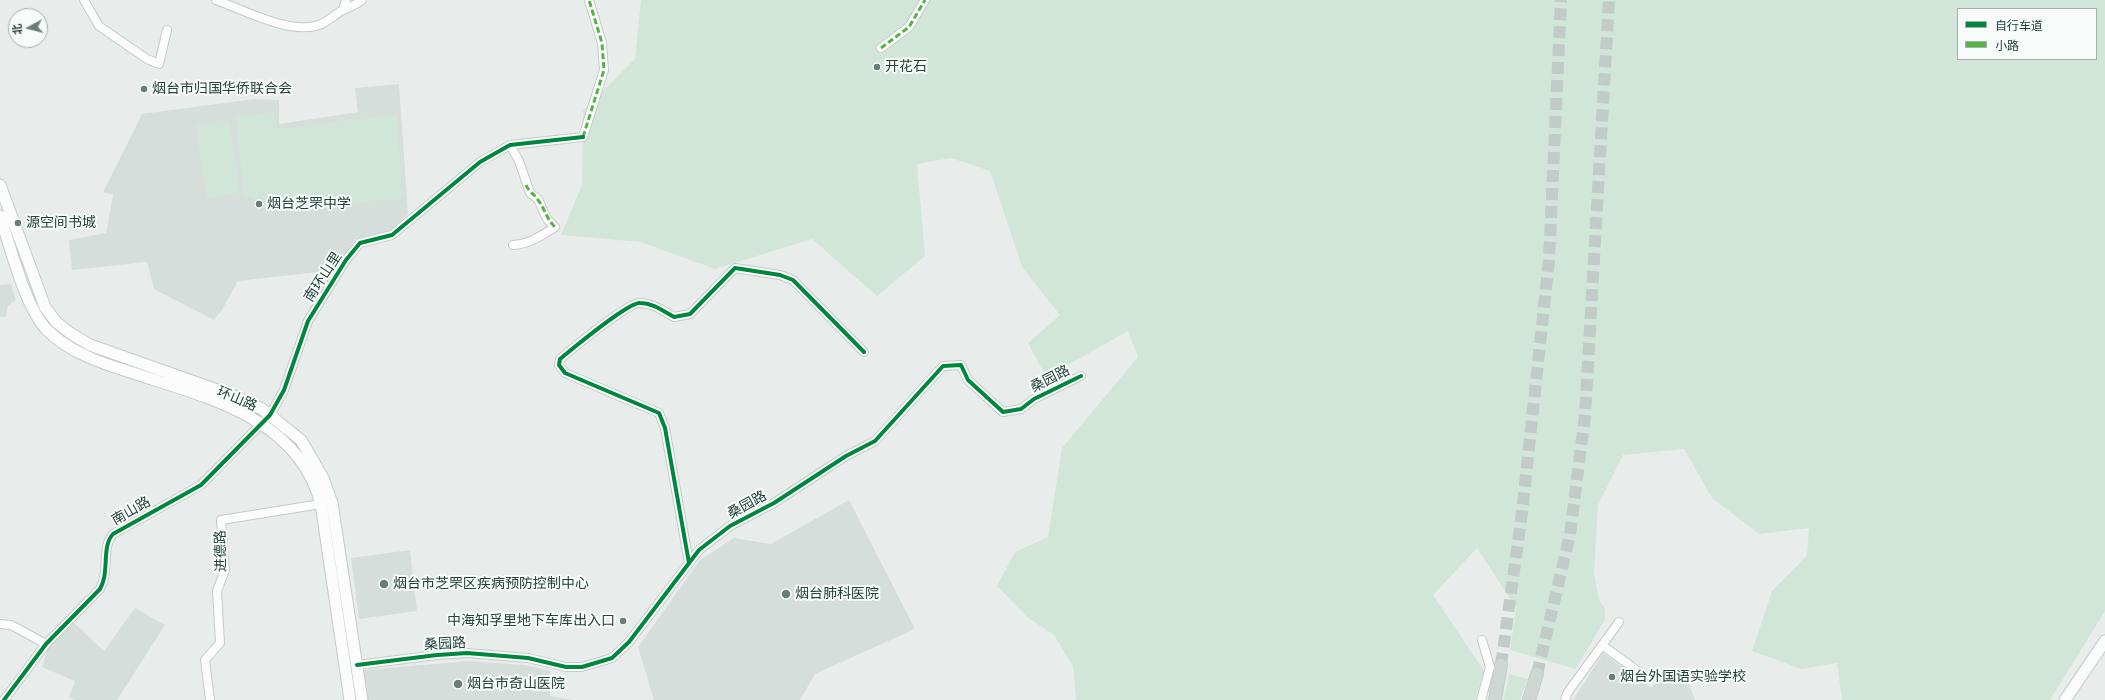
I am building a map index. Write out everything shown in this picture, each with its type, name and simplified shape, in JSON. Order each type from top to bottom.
[{"type":"main road","name":"环山路","points":[[0,185],[45,307],[56,322],[70,333],[90,345],[234,396],[270,415],[301,440],[314,460],[332,503],[362,700]]},
{"type":"main road","name":"环山路","points":[[0,216],[35,313],[47,330],[63,343],[107,365],[229,406],[262,424],[291,448],[304,465],[318,492],[321,504],[350,700]]},
{"type":"main road","points":[[2065,700],[2105,641]]},
{"type":"main road","points":[[1495,700],[1501,665]]},
{"type":"main road","points":[[1529,700],[1537,674]]},
{"type":"street","points":[[84,0],[99,26],[147,59],[159,64],[167,30]]},
{"type":"street","points":[[216,0],[266,19],[298,27],[319,25],[362,0]]},
{"type":"street","points":[[343,10],[346,0]]},
{"type":"street","points":[[513,245],[524,244],[534,240],[555,227],[547,219],[538,199],[530,192],[526,185],[519,161],[510,145],[582,137],[604,70],[602,43],[589,0]]},
{"type":"street","points":[[882,48],[910,27],[925,0]]},
{"type":"street","name":"南环山里","points":[[262,424],[270,415],[284,390],[308,321],[346,260],[360,243],[392,235],[480,162],[510,145]]},
{"type":"street","points":[[689,563],[665,428],[659,413],[565,373],[559,366],[560,359],[626,309],[639,302],[653,305],[674,317],[690,314],[735,268],[780,275],[792,280],[864,352]]},
{"type":"street","name":"桑园路","points":[[357,665],[437,655],[467,653],[528,658],[566,667],[582,667],[612,658],[629,642],[699,550],[730,526],[774,503],[846,456],[875,441],[943,366],[961,365],[968,380],[1004,412],[1021,408],[1034,399],[1081,376]]},
{"type":"street","name":"南山路","points":[[4,700],[46,644],[100,589],[105,581],[107,544],[113,534],[201,485],[262,424]]},
{"type":"street","name":"进德路","points":[[210,700],[205,660],[220,643],[217,591],[225,570],[221,520],[321,504]]},
{"type":"street","points":[[1565,700],[1568,692],[1619,622]]},
{"type":"street","points":[[0,624],[11,625],[46,644]]},
{"type":"street","points":[[1481,700],[1490,667],[1482,640]]},
{"type":"street","points":[[1602,645],[1646,677]]},
{"type":"shaded area","name":"烟台芝罘中学","points":[[399,84],[408,214],[390,231],[355,239],[336,270],[238,281],[222,310],[214,320],[154,289],[147,262],[72,270],[69,240],[106,233],[113,195],[103,192],[142,114],[254,99],[279,100],[279,124],[358,112],[355,88]]},
{"type":"shaded area","points":[[11,284],[16,300],[8,306],[6,317],[0,317],[0,285]]},
{"type":"shaded area","name":"烟台肺科医院","points":[[849,500],[915,629],[815,674],[800,700],[654,700],[638,647],[700,560],[734,538],[771,544]]},
{"type":"shaded area","name":"烟台市芝罘区疾病预防控制中心","points":[[410,550],[417,611],[359,619],[351,558]]},
{"type":"shaded area","points":[[135,608],[165,625],[117,700],[74,700],[69,697],[75,681],[42,667],[49,645],[72,621],[104,651]]},
{"type":"shaded area","name":"烟台外国语实验学校","points":[[1603,653],[1652,688],[1661,673],[1688,682],[1695,700],[1573,700]]},
{"type":"shaded area","name":"烟台市奇山医院","points":[[469,661],[525,665],[550,671],[550,696],[573,700],[368,700],[364,670]]},
{"type":"green space","points":[[641,0],[2105,0],[2105,611],[2050,700],[1842,700],[1837,663],[1801,669],[1752,651],[1772,591],[1807,556],[1809,528],[1759,534],[1712,498],[1684,449],[1623,455],[1598,505],[1594,573],[1599,600],[1605,609],[1605,619],[1576,669],[1510,650],[1516,608],[1477,548],[1433,595],[1484,671],[1475,700],[1076,700],[1073,666],[1054,635],[1027,617],[997,586],[1015,552],[1048,537],[1062,448],[1138,357],[1128,331],[1046,377],[1028,343],[1060,315],[1022,267],[990,171],[951,158],[917,164],[925,256],[877,296],[812,239],[715,269],[641,242],[561,235],[582,185],[583,111],[635,59]]},
{"type":"green space","points":[[274,113],[277,130],[397,114],[402,198],[333,207],[268,210],[251,197],[244,197],[236,117]]},
{"type":"green space","points":[[229,121],[240,193],[207,198],[196,126]]},
{"type":"green space","points":[[1509,674],[1528,679],[1520,700],[1504,700]]},
{"type":"tunnel","points":[[1501,665],[1522,513],[1549,260],[1561,0]]},
{"type":"tunnel","points":[[1537,674],[1570,535],[1585,415],[1609,0]]},
{"type":"marked path","points":[[583,137],[604,70],[602,43],[589,0]]},
{"type":"marked path","points":[[881,48],[909,27],[925,0]]},
{"type":"marked path","points":[[526,185],[540,203],[555,227]]},
{"type":"cycle path","points":[[4,700],[46,644],[100,589],[105,575],[107,546],[109,539],[113,534],[201,485],[270,415],[284,390],[308,321],[346,260],[360,243],[392,235],[480,162],[510,145],[583,137]]},
{"type":"cycle path","points":[[689,563],[665,428],[659,413],[565,373],[559,365],[560,359],[600,327],[634,305],[640,303],[649,304],[674,317],[690,314],[735,268],[780,275],[793,280],[864,352]]},
{"type":"cycle path","points":[[357,665],[437,655],[467,653],[528,658],[566,667],[582,667],[612,658],[629,642],[699,550],[730,526],[774,503],[846,456],[875,441],[943,366],[961,365],[968,380],[1003,412],[1021,409],[1034,399],[1081,376]]},
{"type":"place","name":"开花石","points":[[877,67]]},
{"type":"place","name":"烟台市归国华侨联合会","points":[[144,89]]},
{"type":"place","name":"烟台芝罘中学","points":[[259,204]]},
{"type":"place","name":"源空间书城","points":[[18,223]]},
{"type":"place","name":"烟台市芝罘区疾病预防控制中心","points":[[384,584]]},
{"type":"place","name":"烟台肺科医院","points":[[786,594]]},
{"type":"place","name":"中海知孚里地下车库出入口","points":[[623,621]]},
{"type":"place","name":"烟台外国语实验学校","points":[[1612,677]]},
{"type":"place","name":"烟台市奇山医院","points":[[458,684]]}]
